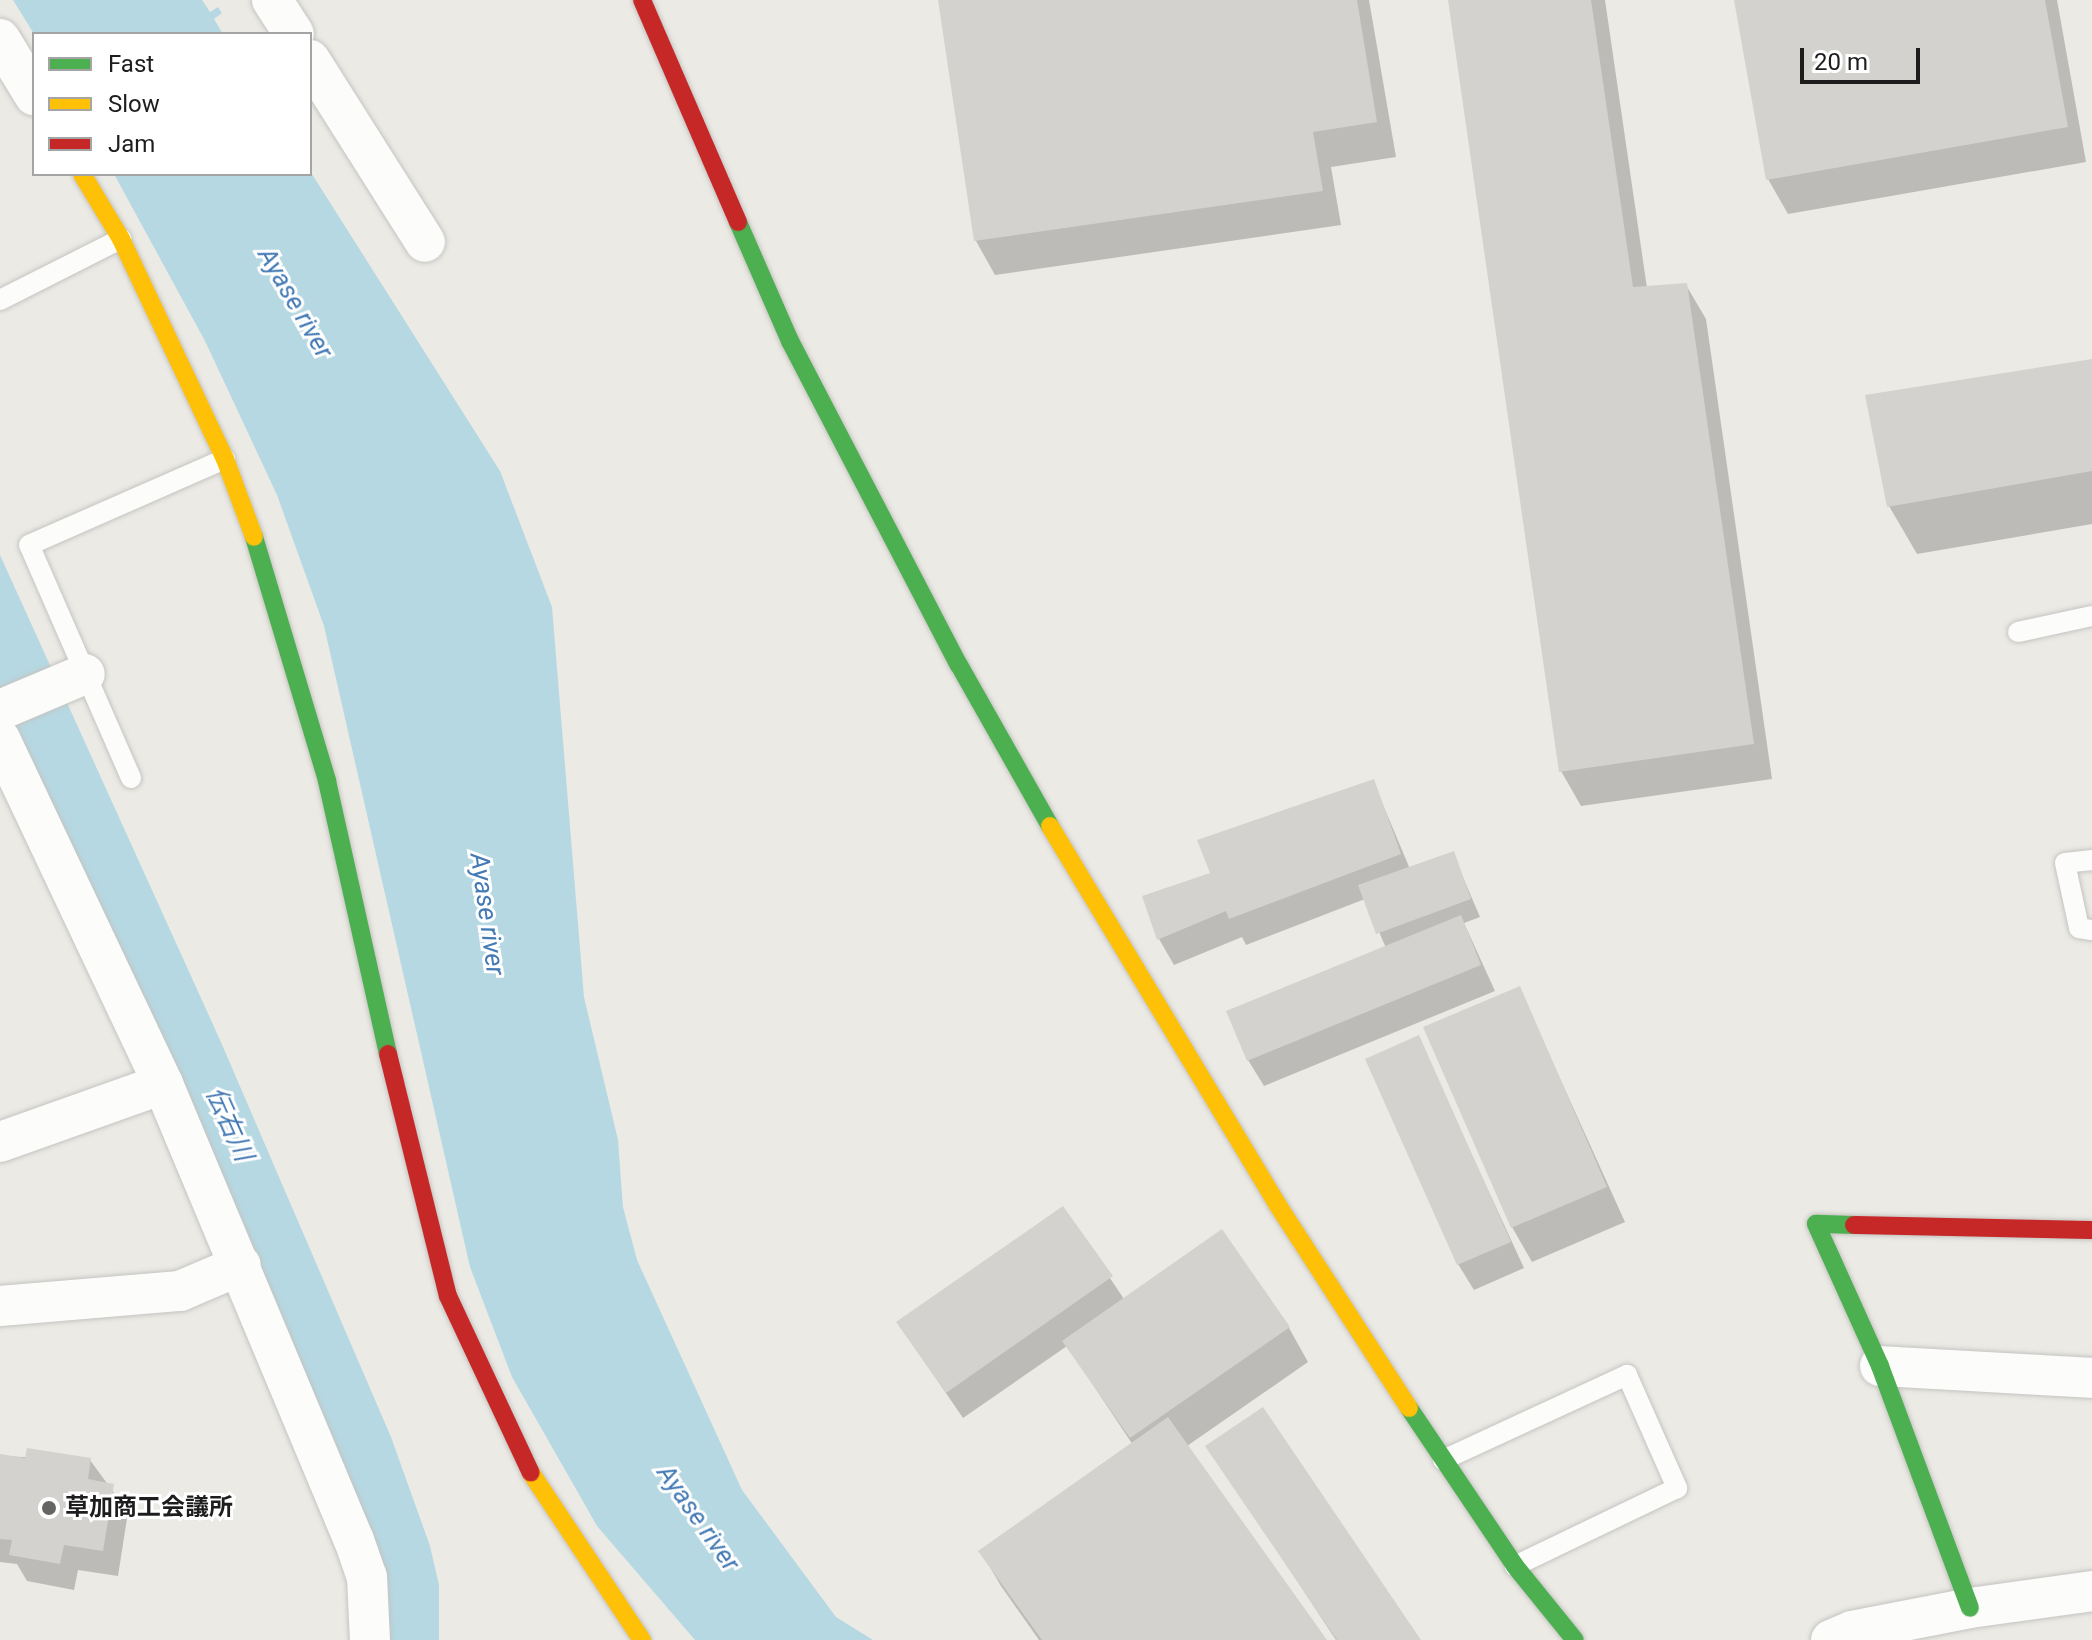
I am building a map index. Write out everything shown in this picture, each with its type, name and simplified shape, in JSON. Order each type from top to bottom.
[{"type":"street","points":[[272,0],[293,32]]},
{"type":"street","points":[[642,0],[790,341],[959,665],[1119,945],[1277,1204],[1515,1566],[1575,1640]]},
{"type":"street","points":[[0,39],[32,92]]},
{"type":"street","points":[[312,63],[425,242]]},
{"type":"street","points":[[83,176],[121,239],[225,459],[264,566],[327,781],[427,1225],[448,1296],[526,1466],[642,1640]]},
{"type":"street","points":[[0,710],[75,678]]},
{"type":"street","points":[[3,750],[163,1084],[241,1265],[367,1577],[370,1640]]},
{"type":"street","points":[[0,1142],[163,1084]]},
{"type":"street","points":[[1970,1608],[1880,1366],[1816,1224],[2092,1230]]},
{"type":"street","points":[[0,1306],[180,1291],[241,1265]]},
{"type":"street","points":[[1880,1366],[2092,1378]]},
{"type":"street","points":[[1831,1640],[1852,1631],[1970,1608],[2092,1591]]},
{"type":"lane","points":[[0,300],[121,239]]},
{"type":"lane","points":[[131,778],[75,678],[29,545],[225,459]]},
{"type":"lane","points":[[2018,632],[2092,616]]},
{"type":"lane","points":[[2092,860],[2065,863],[2079,928],[2092,930]]},
{"type":"lane","points":[[1443,1460],[1627,1375],[1677,1488],[1515,1566]]},
{"type":"water","points":[[13,0],[202,0],[210,12],[218,7],[222,13],[214,19],[222,32],[33,32]]},
{"type":"water","name":"Ayase river","points":[[312,174],[500,471],[552,607],[584,997],[618,1140],[623,1207],[637,1260],[742,1490],[836,1617],[873,1640],[695,1640],[597,1526],[512,1377],[470,1267],[324,626],[277,495],[205,341],[115,176]]},
{"type":"water","name":"伝右川","points":[[0,555],[220,1040],[391,1437],[430,1546],[439,1585],[439,1640],[387,1640],[363,1514],[339,1452],[206,1141],[0,689]]},
{"type":"building","points":[[938,0],[1357,0],[1377,122],[1313,132],[1323,191],[974,241]]},
{"type":"building","points":[[1448,0],[1591,0],[1633,287],[1687,283],[1754,744],[1559,772]]},
{"type":"building","points":[[1734,0],[2045,0],[2068,127],[1766,180]]},
{"type":"building","points":[[2092,359],[2092,471],[1887,507],[1865,395]]},
{"type":"building","points":[[1374,779],[1401,854],[1229,919],[1226,911],[1157,940],[1142,896],[1210,873],[1197,840]]},
{"type":"building","points":[[1454,851],[1471,899],[1376,934],[1358,885]]},
{"type":"building","points":[[1461,915],[1481,965],[1247,1061],[1226,1011]]},
{"type":"building","points":[[1520,986],[1607,1187],[1511,1228],[1423,1027]]},
{"type":"building","points":[[1419,1035],[1511,1242],[1457,1265],[1365,1059]]},
{"type":"building","points":[[1063,1206],[1113,1276],[946,1393],[896,1322]]},
{"type":"building","points":[[1222,1229],[1290,1327],[1130,1438],[1062,1341]]},
{"type":"building","points":[[1263,1407],[1421,1640],[1337,1640],[1205,1446]]},
{"type":"building","points":[[1168,1417],[1327,1640],[1042,1640],[978,1551]]},
{"type":"building","points":[[27,1448],[91,1458],[88,1479],[114,1484],[103,1551],[64,1545],[60,1564],[9,1555],[12,1540],[0,1539],[0,1454],[25,1458]]},
{"type":"traffic: fast","points":[[738,222],[790,341],[959,665],[1050,826]]},
{"type":"traffic: fast","points":[[254,537],[327,781],[388,1054]]},
{"type":"traffic: fast","points":[[1854,1225],[1816,1224],[1880,1366],[1970,1608]]},
{"type":"traffic: fast","points":[[1409,1408],[1515,1566],[1575,1640]]},
{"type":"traffic: slow","points":[[83,176],[121,239],[225,459],[254,537]]},
{"type":"traffic: slow","points":[[1050,826],[1277,1204],[1409,1408]]},
{"type":"traffic: slow","points":[[531,1473],[642,1640]]},
{"type":"traffic: jam","points":[[642,0],[738,222]]},
{"type":"traffic: jam","points":[[388,1054],[448,1296],[531,1473]]},
{"type":"traffic: jam","points":[[1854,1225],[2092,1230]]},
{"type":"place","name":"草加商工会議所","points":[[49,1508]]}]
